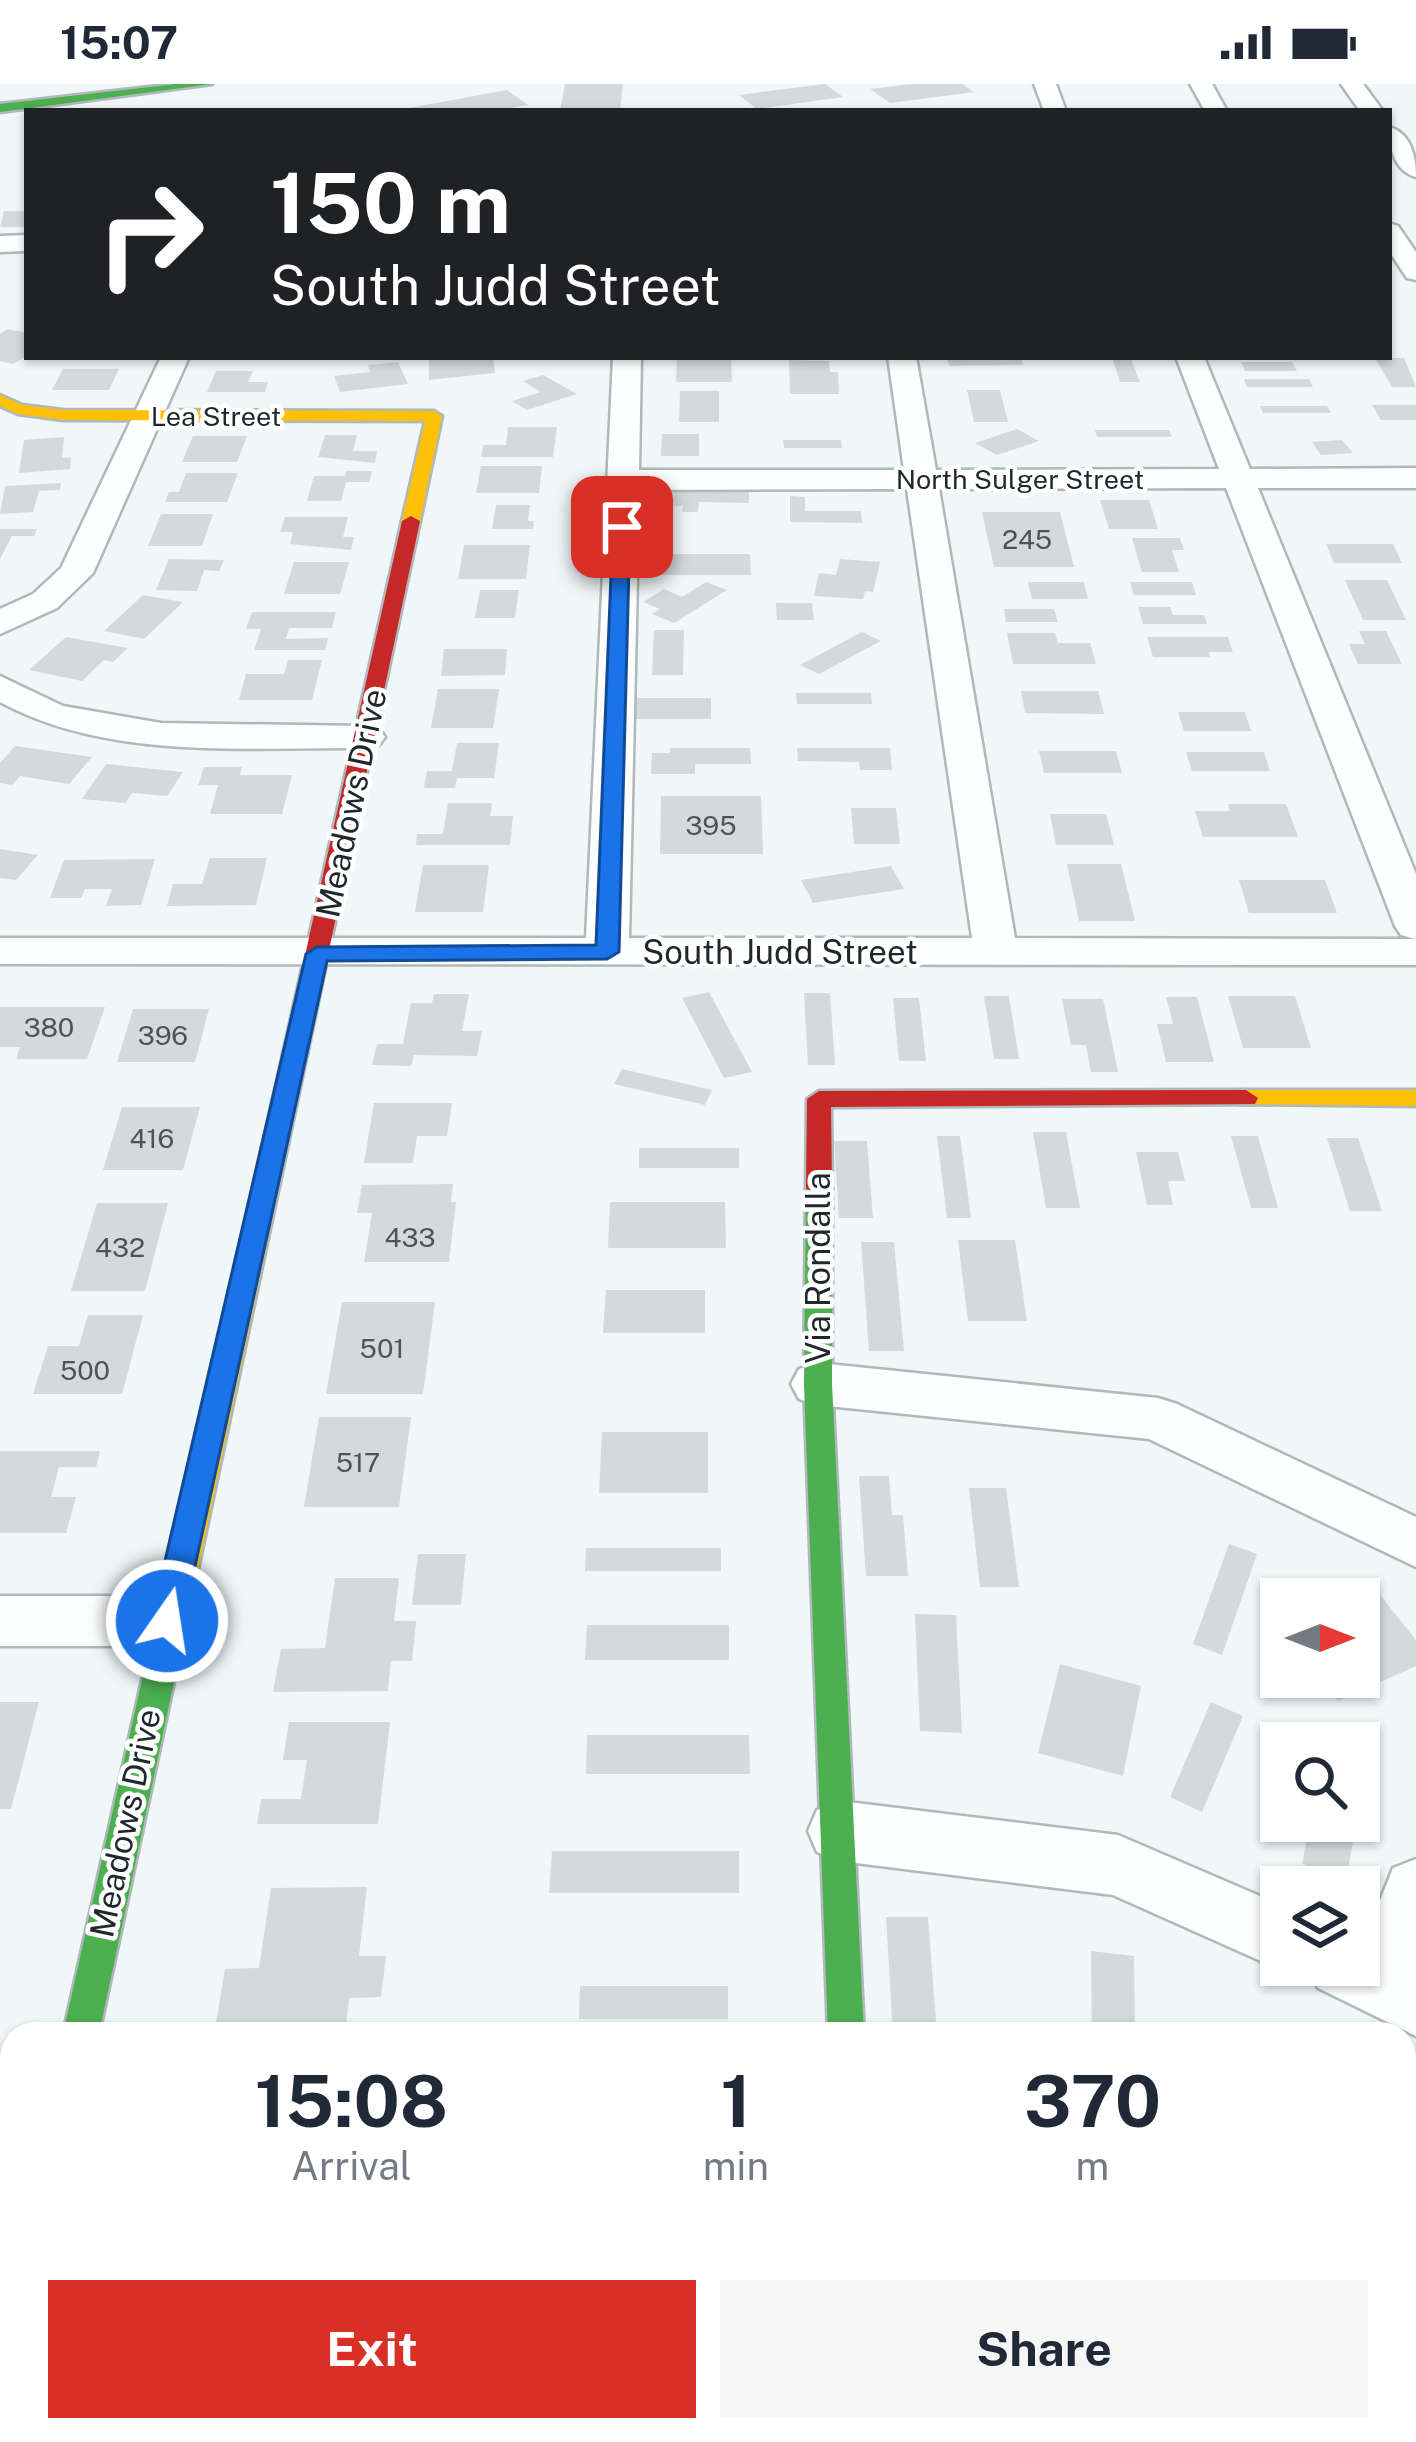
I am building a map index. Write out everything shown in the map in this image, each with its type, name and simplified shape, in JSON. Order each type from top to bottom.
[{"type":"street","points":[[0,92],[74,84]]},
{"type":"street","points":[[0,108],[206,84]]},
{"type":"street","points":[[1392,138],[1416,170]]},
{"type":"street","points":[[1392,236],[1416,272]]},
{"type":"street","points":[[0,622],[45,601],[76,573],[174,360]]},
{"type":"street","points":[[607,952],[627,360]]},
{"type":"street","points":[[903,360],[925,479],[996,952]]},
{"type":"street","points":[[1191,360],[1416,926]]},
{"type":"street","name":"Lea Street","points":[[0,400],[18,409],[63,416],[434,416]]},
{"type":"street","name":"Meadows Drive","points":[[83,2022],[167,1621],[434,416]]},
{"type":"street","name":"North Sulger Street","points":[[623,480],[1416,478]]},
{"type":"street","points":[[0,686],[52,715],[161,734],[366,737]]},
{"type":"street","name":"South Judd Street","points":[[0,952],[1416,952]]},
{"type":"street","name":"Via Rondalla","points":[[846,2022],[818,1384],[819,1099],[1416,1098]]},
{"type":"street","points":[[818,1384],[1158,1419],[1416,1543]]},
{"type":"street","points":[[0,1621],[167,1621]]},
{"type":"street","points":[[840,1832],[1118,1865],[1260,1929]]},
{"type":"street","points":[[1380,1983],[1416,1890]]},
{"type":"building","points":[[565,84],[623,84],[620,108],[561,108]]},
{"type":"building","points":[[825,84],[843,97],[756,108],[739,95]]},
{"type":"building","points":[[962,84],[974,92],[890,103],[870,89]]},
{"type":"building","points":[[507,90],[528,105],[509,108],[409,108]]},
{"type":"building","points":[[4,211],[24,211],[24,227],[0,227]]},
{"type":"building","points":[[8,329],[24,332],[24,358],[13,364],[0,361],[0,334]]},
{"type":"building","points":[[1404,358],[1416,387],[1392,387],[1376,360]]},
{"type":"building","points":[[429,360],[493,360],[495,373],[429,380]]},
{"type":"building","points":[[677,360],[731,360],[732,382],[676,382]]},
{"type":"building","points":[[789,360],[829,361],[830,372],[838,372],[839,394],[790,394]]},
{"type":"building","points":[[948,360],[1022,360],[1023,365],[949,366]]},
{"type":"building","points":[[1113,360],[1131,360],[1140,382],[1120,382]]},
{"type":"building","points":[[398,362],[408,384],[340,392],[334,376],[370,372],[368,365]]},
{"type":"building","points":[[1241,362],[1292,362],[1297,371],[1245,371]]},
{"type":"building","points":[[63,369],[119,369],[109,390],[52,390]]},
{"type":"building","points":[[216,371],[253,371],[248,382],[268,382],[265,392],[207,392]]},
{"type":"building","points":[[543,375],[577,394],[527,410],[512,401],[541,392],[523,381]]},
{"type":"building","points":[[1244,379],[1309,379],[1313,387],[1247,387]]},
{"type":"building","points":[[967,390],[1000,390],[1008,422],[974,422]]},
{"type":"building","points":[[680,391],[719,391],[719,422],[679,422]]},
{"type":"building","points":[[1372,405],[1416,405],[1416,420],[1381,420]]},
{"type":"building","points":[[1260,406],[1327,406],[1331,413],[1263,413]]},
{"type":"building","points":[[508,427],[557,427],[553,457],[481,457],[483,445],[506,445]]},
{"type":"building","points":[[1017,429],[1039,441],[997,455],[975,443]]},
{"type":"building","points":[[1095,430],[1169,430],[1172,437],[1097,437]]},
{"type":"building","points":[[662,434],[699,434],[699,456],[661,456]]},
{"type":"building","points":[[325,435],[357,435],[353,451],[377,451],[375,463],[318,457]]},
{"type":"building","points":[[193,436],[247,436],[237,462],[182,462]]},
{"type":"building","points":[[64,437],[62,458],[71,457],[70,469],[19,473],[24,440]]},
{"type":"building","points":[[783,440],[841,440],[842,448],[784,448]]},
{"type":"building","points":[[1342,440],[1353,453],[1321,455],[1312,442]]},
{"type":"building","points":[[481,466],[542,466],[539,493],[476,493]]},
{"type":"building","points":[[346,471],[372,471],[369,482],[346,482],[341,501],[307,501],[314,476],[345,476]]},
{"type":"building","points":[[186,473],[238,473],[227,502],[165,502],[169,492],[179,492]]},
{"type":"building","points":[[61,483],[60,490],[39,491],[33,512],[0,514],[5,486]]},
{"type":"building","points":[[650,490],[749,491],[749,503],[699,502],[698,512],[682,512],[683,506],[650,505]]},
{"type":"building","points":[[790,496],[805,497],[805,511],[861,511],[862,523],[790,522]]},
{"type":"building","points":[[1100,500],[1149,500],[1158,529],[1109,529]]},
{"type":"building","points":[[496,505],[530,505],[528,521],[534,521],[533,529],[492,529]]},
{"type":"building","points":[[982,512],[1060,512],[1074,567],[994,567]]},
{"type":"building","points":[[161,514],[213,514],[202,546],[148,546]]},
{"type":"building","points":[[285,517],[348,517],[343,537],[354,537],[351,550],[290,544],[293,532],[280,532]]},
{"type":"building","points":[[0,529],[37,529],[34,536],[12,536],[0,559]]},
{"type":"building","points":[[1132,538],[1180,538],[1184,550],[1172,550],[1179,572],[1142,572]]},
{"type":"building","points":[[1326,544],[1393,544],[1402,563],[1334,563]]},
{"type":"building","points":[[464,545],[530,545],[526,579],[458,579]]},
{"type":"building","points":[[634,554],[750,554],[751,575],[633,575]]},
{"type":"building","points":[[169,559],[224,560],[219,571],[204,570],[197,591],[156,590]]},
{"type":"building","points":[[840,559],[880,562],[873,592],[865,591],[863,599],[814,596],[819,573],[836,575]]},
{"type":"building","points":[[294,562],[349,562],[340,594],[284,594]]},
{"type":"building","points":[[1345,580],[1387,580],[1406,620],[1363,620]]},
{"type":"building","points":[[706,582],[727,590],[674,623],[652,614],[660,609],[643,602],[664,589],[682,597]]},
{"type":"building","points":[[1028,582],[1084,582],[1088,599],[1032,599]]},
{"type":"building","points":[[1130,582],[1192,582],[1196,595],[1134,595]]},
{"type":"building","points":[[480,590],[519,590],[515,618],[475,618]]},
{"type":"building","points":[[143,595],[183,602],[144,639],[104,631]]},
{"type":"building","points":[[776,603],[812,603],[814,620],[777,620]]},
{"type":"building","points":[[1138,607],[1170,607],[1173,615],[1204,615],[1207,624],[1143,624]]},
{"type":"building","points":[[1004,609],[1054,609],[1058,622],[1006,622]]},
{"type":"building","points":[[252,612],[336,612],[332,628],[289,628],[286,639],[328,638],[325,650],[254,650],[261,629],[246,629]]},
{"type":"building","points":[[654,630],[684,630],[683,675],[652,675]]},
{"type":"building","points":[[1359,631],[1386,631],[1402,664],[1358,664],[1349,644],[1365,644]]},
{"type":"building","points":[[862,632],[881,641],[819,674],[800,665]]},
{"type":"building","points":[[1007,633],[1055,633],[1058,643],[1090,643],[1096,664],[1013,664]]},
{"type":"building","points":[[66,637],[128,648],[113,662],[104,660],[82,681],[29,670]]},
{"type":"building","points":[[1147,637],[1228,637],[1233,652],[1153,657]]},
{"type":"building","points":[[444,649],[507,649],[505,675],[441,676]]},
{"type":"building","points":[[288,660],[322,660],[312,700],[239,700],[246,674],[284,674]]},
{"type":"building","points":[[438,689],[499,689],[493,728],[431,728]]},
{"type":"building","points":[[1021,691],[1098,691],[1104,714],[1025,713]]},
{"type":"building","points":[[796,693],[871,693],[872,704],[797,704]]},
{"type":"building","points":[[632,698],[711,698],[711,719],[631,719]]},
{"type":"building","points":[[1178,712],[1245,712],[1251,731],[1184,731]]},
{"type":"building","points":[[457,743],[499,743],[494,778],[457,778],[455,788],[424,788],[427,771],[452,771]]},
{"type":"building","points":[[15,746],[92,757],[69,784],[20,776],[12,785],[0,783],[0,763]]},
{"type":"building","points":[[670,748],[750,748],[751,764],[695,764],[695,774],[651,774],[652,753],[670,753]]},
{"type":"building","points":[[797,748],[890,748],[892,770],[860,770],[859,762],[798,761]]},
{"type":"building","points":[[1039,751],[1116,751],[1122,773],[1044,773]]},
{"type":"building","points":[[1186,752],[1264,752],[1270,771],[1192,771]]},
{"type":"building","points":[[106,764],[183,772],[167,796],[132,793],[125,803],[82,799]]},
{"type":"building","points":[[204,767],[242,767],[240,775],[292,775],[282,814],[210,814],[218,785],[198,785]]},
{"type":"building","points":[[661,796],[761,796],[763,854],[660,854]]},
{"type":"building","points":[[448,803],[492,803],[490,816],[513,816],[510,845],[416,845],[417,834],[443,834]]},
{"type":"building","points":[[1228,804],[1286,804],[1298,837],[1203,837],[1195,811],[1230,811]]},
{"type":"building","points":[[851,808],[896,808],[900,844],[854,844]]},
{"type":"building","points":[[1050,814],[1106,814],[1114,845],[1056,845]]},
{"type":"building","points":[[0,849],[38,855],[16,880],[0,878]]},
{"type":"building","points":[[210,858],[267,858],[256,905],[167,906],[173,884],[202,884]]},
{"type":"building","points":[[155,859],[141,905],[106,906],[112,889],[85,889],[81,898],[50,898],[64,860]]},
{"type":"building","points":[[1067,864],[1121,864],[1135,921],[1079,921]]},
{"type":"building","points":[[423,865],[489,865],[483,912],[415,912]]},
{"type":"building","points":[[891,866],[904,889],[813,903],[801,880]]},
{"type":"building","points":[[1239,880],[1325,880],[1337,913],[1249,913]]},
{"type":"building","points":[[709,992],[752,1072],[724,1078],[682,998]]},
{"type":"building","points":[[804,993],[830,993],[835,1065],[808,1065]]},
{"type":"building","points":[[434,994],[469,994],[462,1031],[482,1031],[477,1056],[414,1055],[411,1066],[372,1065],[377,1044],[403,1044],[411,1003],[432,1003]]},
{"type":"building","points":[[984,996],[1009,996],[1019,1059],[994,1059]]},
{"type":"building","points":[[1228,996],[1295,996],[1311,1048],[1243,1048]]},
{"type":"building","points":[[1166,997],[1197,997],[1214,1062],[1166,1062],[1157,1024],[1173,1024]]},
{"type":"building","points":[[893,998],[919,998],[926,1061],[899,1061]]},
{"type":"building","points":[[1062,999],[1103,999],[1118,1072],[1091,1072],[1086,1045],[1071,1045]]},
{"type":"building","points":[[0,1007],[105,1007],[87,1059],[16,1059],[20,1047],[0,1047]]},
{"type":"building","points":[[133,1009],[209,1009],[195,1062],[117,1062]]},
{"type":"building","points":[[622,1069],[712,1090],[705,1105],[614,1084]]},
{"type":"building","points":[[374,1103],[452,1103],[447,1136],[417,1136],[413,1163],[364,1163]]},
{"type":"building","points":[[122,1107],[200,1107],[183,1170],[103,1170]]},
{"type":"building","points":[[1033,1132],[1066,1132],[1080,1208],[1046,1208]]},
{"type":"building","points":[[937,1136],[960,1136],[971,1218],[947,1218]]},
{"type":"building","points":[[1231,1136],[1258,1136],[1278,1208],[1251,1208]]},
{"type":"building","points":[[1327,1138],[1358,1138],[1382,1211],[1350,1211]]},
{"type":"building","points":[[834,1141],[867,1141],[873,1218],[839,1218]]},
{"type":"building","points":[[639,1148],[739,1148],[739,1168],[639,1168]]},
{"type":"building","points":[[1136,1152],[1178,1152],[1185,1181],[1168,1181],[1173,1205],[1147,1205]]},
{"type":"building","points":[[453,1184],[451,1202],[456,1202],[449,1262],[364,1262],[372,1213],[357,1213],[362,1185]]},
{"type":"building","points":[[610,1202],[725,1202],[726,1248],[608,1248]]},
{"type":"building","points":[[97,1203],[168,1203],[145,1291],[71,1291]]},
{"type":"building","points":[[958,1240],[1015,1240],[1027,1321],[968,1321]]},
{"type":"building","points":[[861,1242],[894,1242],[904,1351],[869,1351]]},
{"type":"building","points":[[606,1290],[705,1290],[705,1333],[603,1333]]},
{"type":"building","points":[[342,1302],[435,1302],[423,1394],[326,1394]]},
{"type":"building","points":[[88,1315],[143,1315],[122,1394],[33,1394],[48,1346],[79,1346]]},
{"type":"building","points":[[319,1417],[411,1417],[399,1507],[304,1507]]},
{"type":"building","points":[[602,1432],[708,1432],[708,1493],[599,1493]]},
{"type":"building","points":[[0,1451],[100,1451],[96,1467],[59,1467],[51,1497],[76,1497],[66,1533],[0,1533]]},
{"type":"building","points":[[859,1476],[889,1476],[892,1515],[903,1515],[908,1576],[866,1576]]},
{"type":"building","points":[[969,1488],[1006,1488],[1019,1587],[980,1587]]},
{"type":"building","points":[[1229,1544],[1257,1554],[1222,1655],[1193,1644]]},
{"type":"building","points":[[586,1548],[721,1548],[721,1571],[585,1571]]},
{"type":"building","points":[[418,1554],[466,1554],[461,1605],[412,1605]]},
{"type":"building","points":[[335,1578],[399,1578],[394,1621],[416,1621],[412,1661],[391,1661],[388,1691],[273,1692],[281,1649],[325,1648]]},
{"type":"building","points":[[1380,1595],[1416,1640],[1416,1666],[1380,1682]]},
{"type":"building","points":[[915,1614],[956,1615],[962,1733],[920,1731]]},
{"type":"building","points":[[587,1625],[729,1625],[729,1660],[585,1660]]},
{"type":"building","points":[[1060,1664],[1141,1686],[1123,1776],[1038,1753]]},
{"type":"building","points":[[0,1702],[39,1702],[11,1809],[0,1809]]},
{"type":"building","points":[[1211,1702],[1243,1716],[1202,1812],[1170,1797]]},
{"type":"building","points":[[289,1722],[390,1722],[378,1824],[257,1824],[261,1799],[301,1799],[307,1760],[283,1760]]},
{"type":"building","points":[[587,1735],[749,1735],[750,1774],[586,1774]]},
{"type":"building","points":[[1306,1842],[1353,1842],[1348,1866],[1302,1864]]},
{"type":"building","points":[[552,1851],[739,1851],[739,1893],[549,1893]]},
{"type":"building","points":[[367,1887],[359,1956],[386,1956],[381,1997],[349,1998],[347,2022],[216,2022],[225,1969],[259,1968],[271,1888]]},
{"type":"building","points":[[886,1917],[928,1917],[936,2022],[892,2022]]},
{"type":"building","points":[[1091,1951],[1134,1956],[1135,2022],[1092,2022]]},
{"type":"building","points":[[580,1986],[728,1986],[728,2019],[579,2019]]},
{"type":"traffic: fast","points":[[0,108],[206,84]]},
{"type":"traffic: fast","points":[[819,1188],[818,1384],[845,2022]]},
{"type":"traffic: fast","points":[[84,2022],[168,1635]]},
{"type":"traffic: slow","points":[[0,400],[18,409],[63,415],[434,416],[411,521]]},
{"type":"traffic: slow","points":[[168,1635],[295,1054]]},
{"type":"traffic: slow","points":[[1246,1098],[1416,1098]]},
{"type":"traffic: jam","points":[[295,1054],[411,521]]},
{"type":"traffic: jam","points":[[819,1188],[819,1099],[1246,1098]]},
{"type":"route","points":[[167,1621],[317,954],[607,952],[622,527]]}]
